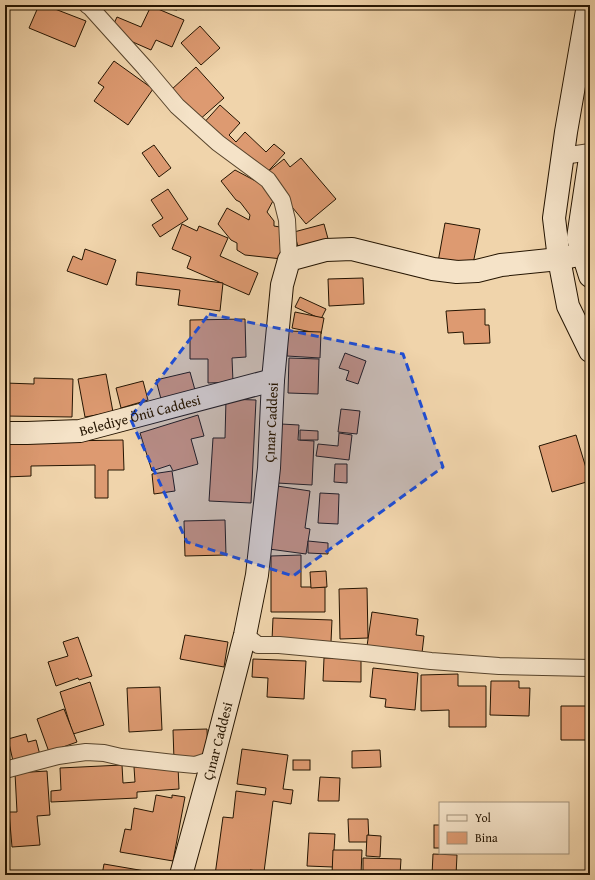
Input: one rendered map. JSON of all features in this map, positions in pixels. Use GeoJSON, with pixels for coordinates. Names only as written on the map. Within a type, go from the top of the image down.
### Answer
{"type":"FeatureCollection","features":[{"type":"Feature","properties":{"kind":"street"},"geometry":{"type":"LineString","coordinates":[[588,5],[554,218],[559,259],[568,306],[590,351]]}},
{"type":"Feature","properties":{"kind":"street"},"geometry":{"type":"LineString","coordinates":[[89,6],[177,106],[218,143],[268,180],[282,200],[287,220],[289,260],[326,250],[352,249],[432,269],[456,272],[477,271],[501,265],[559,259],[583,254]]}},
{"type":"Feature","properties":{"kind":"street"},"geometry":{"type":"LineString","coordinates":[[563,156],[590,152]]}},
{"type":"Feature","properties":{"kind":"street"},"geometry":{"type":"LineString","coordinates":[[590,158],[578,238],[590,276]]}},
{"type":"Feature","properties":{"kind":"street","name":"Çınar Caddesi"},"geometry":{"type":"LineString","coordinates":[[182,875],[246,635],[257,575],[268,468],[273,380],[282,285],[289,260]]}},
{"type":"Feature","properties":{"kind":"street","name":"Belediye Önü Caddesi"},"geometry":{"type":"LineString","coordinates":[[5,432],[27,433],[80,431],[273,380]]}},
{"type":"Feature","properties":{"kind":"street"},"geometry":{"type":"LineString","coordinates":[[246,635],[258,645],[279,645],[431,661],[499,666],[590,668]]}},
{"type":"Feature","properties":{"kind":"street"},"geometry":{"type":"LineString","coordinates":[[5,770],[58,756],[86,752],[104,753],[121,757],[174,764],[195,765],[213,759]]}},
{"type":"Feature","properties":{"kind":"highlighted area"},"geometry":{"type":"Polygon","coordinates":[[[209,314],[403,354],[443,467],[293,576],[187,542],[130,418],[209,314]]]}},
{"type":"Feature","properties":{"kind":"building"},"geometry":{"type":"Polygon","coordinates":[[[39,5],[57,5],[55,9],[86,21],[75,47],[29,28],[39,5]]]}},
{"type":"Feature","properties":{"kind":"building"},"geometry":{"type":"Polygon","coordinates":[[[160,5],[178,5],[177,10],[160,8],[160,5]]]}},
{"type":"Feature","properties":{"kind":"building"},"geometry":{"type":"Polygon","coordinates":[[[151,6],[184,20],[172,47],[156,40],[151,50],[110,32],[117,17],[141,27],[151,6]]]}},
{"type":"Feature","properties":{"kind":"building"},"geometry":{"type":"Polygon","coordinates":[[[200,26],[220,48],[201,65],[181,43],[200,26]]]}},
{"type":"Feature","properties":{"kind":"building"},"geometry":{"type":"Polygon","coordinates":[[[114,61],[153,89],[128,125],[94,101],[104,87],[98,83],[114,61]]]}},
{"type":"Feature","properties":{"kind":"building"},"geometry":{"type":"Polygon","coordinates":[[[196,67],[224,98],[198,121],[171,90],[196,67]]]}},
{"type":"Feature","properties":{"kind":"building"},"geometry":{"type":"Polygon","coordinates":[[[220,105],[240,123],[229,135],[236,142],[245,132],[266,152],[274,144],[285,153],[260,180],[201,126],[220,105]]]}},
{"type":"Feature","properties":{"kind":"building"},"geometry":{"type":"Polygon","coordinates":[[[154,145],[171,168],[159,177],[142,153],[154,145]]]}},
{"type":"Feature","properties":{"kind":"building"},"geometry":{"type":"Polygon","coordinates":[[[301,158],[336,199],[306,224],[265,174],[284,159],[290,167],[301,158]]]}},
{"type":"Feature","properties":{"kind":"building"},"geometry":{"type":"Polygon","coordinates":[[[235,170],[263,185],[274,199],[267,212],[274,221],[274,226],[286,228],[282,259],[245,255],[237,250],[237,243],[231,240],[218,224],[227,208],[249,220],[250,215],[221,181],[235,170]]]}},
{"type":"Feature","properties":{"kind":"building"},"geometry":{"type":"Polygon","coordinates":[[[168,189],[188,219],[160,237],[152,225],[163,218],[151,200],[168,189]]]}},
{"type":"Feature","properties":{"kind":"building"},"geometry":{"type":"Polygon","coordinates":[[[445,223],[480,229],[472,269],[438,262],[445,223]]]}},
{"type":"Feature","properties":{"kind":"building"},"geometry":{"type":"Polygon","coordinates":[[[182,224],[197,231],[199,226],[228,238],[220,256],[258,273],[249,295],[187,268],[191,257],[172,249],[182,224]]]}},
{"type":"Feature","properties":{"kind":"building"},"geometry":{"type":"Polygon","coordinates":[[[324,224],[330,246],[300,254],[294,232],[324,224]]]}},
{"type":"Feature","properties":{"kind":"building"},"geometry":{"type":"Polygon","coordinates":[[[85,249],[116,260],[107,285],[67,271],[73,256],[82,260],[85,249]]]}},
{"type":"Feature","properties":{"kind":"building"},"geometry":{"type":"Polygon","coordinates":[[[137,272],[223,283],[220,311],[178,305],[180,290],[136,285],[137,272]]]}},
{"type":"Feature","properties":{"kind":"building"},"geometry":{"type":"Polygon","coordinates":[[[363,278],[364,304],[329,306],[328,279],[363,278]]]}},
{"type":"Feature","properties":{"kind":"building"},"geometry":{"type":"Polygon","coordinates":[[[300,297],[326,309],[321,319],[295,307],[300,297]]]}},
{"type":"Feature","properties":{"kind":"building"},"geometry":{"type":"Polygon","coordinates":[[[485,309],[485,325],[489,325],[490,343],[464,344],[463,332],[448,333],[446,311],[485,309]]]}},
{"type":"Feature","properties":{"kind":"building"},"geometry":{"type":"Polygon","coordinates":[[[295,312],[324,318],[321,334],[292,328],[295,312]]]}},
{"type":"Feature","properties":{"kind":"building"},"geometry":{"type":"Polygon","coordinates":[[[245,319],[246,357],[232,358],[233,382],[208,383],[208,359],[190,359],[190,320],[245,319]]]}},
{"type":"Feature","properties":{"kind":"building"},"geometry":{"type":"Polygon","coordinates":[[[288,331],[321,332],[320,358],[287,356],[288,331]]]}},
{"type":"Feature","properties":{"kind":"building"},"geometry":{"type":"Polygon","coordinates":[[[345,353],[366,361],[358,384],[346,380],[349,371],[339,368],[345,353]]]}},
{"type":"Feature","properties":{"kind":"building"},"geometry":{"type":"Polygon","coordinates":[[[289,358],[319,359],[318,394],[288,393],[289,358]]]}},
{"type":"Feature","properties":{"kind":"building"},"geometry":{"type":"Polygon","coordinates":[[[190,372],[195,390],[161,399],[156,380],[190,372]]]}},
{"type":"Feature","properties":{"kind":"building"},"geometry":{"type":"Polygon","coordinates":[[[106,374],[113,412],[85,417],[78,379],[106,374]]]}},
{"type":"Feature","properties":{"kind":"building"},"geometry":{"type":"Polygon","coordinates":[[[34,378],[73,379],[72,417],[5,416],[5,383],[34,384],[34,378]]]}},
{"type":"Feature","properties":{"kind":"building"},"geometry":{"type":"Polygon","coordinates":[[[143,381],[148,400],[121,408],[116,388],[143,381]]]}},
{"type":"Feature","properties":{"kind":"building"},"geometry":{"type":"Polygon","coordinates":[[[226,399],[256,400],[251,503],[209,501],[213,438],[225,438],[226,399]]]}},
{"type":"Feature","properties":{"kind":"building"},"geometry":{"type":"Polygon","coordinates":[[[341,409],[360,411],[357,434],[338,432],[341,409]]]}},
{"type":"Feature","properties":{"kind":"building"},"geometry":{"type":"Polygon","coordinates":[[[198,415],[204,436],[191,439],[198,464],[173,471],[170,465],[152,471],[140,433],[198,415]]]}},
{"type":"Feature","properties":{"kind":"building"},"geometry":{"type":"Polygon","coordinates":[[[281,424],[299,425],[298,440],[314,441],[312,485],[277,483],[281,424]]]}},
{"type":"Feature","properties":{"kind":"building"},"geometry":{"type":"Polygon","coordinates":[[[300,430],[318,431],[318,440],[300,440],[300,430]]]}},
{"type":"Feature","properties":{"kind":"building"},"geometry":{"type":"Polygon","coordinates":[[[339,433],[352,435],[349,460],[316,456],[318,444],[338,446],[339,433]]]}},
{"type":"Feature","properties":{"kind":"building"},"geometry":{"type":"Polygon","coordinates":[[[576,435],[590,481],[552,492],[539,446],[576,435]]]}},
{"type":"Feature","properties":{"kind":"building"},"geometry":{"type":"Polygon","coordinates":[[[123,440],[124,470],[108,470],[108,498],[95,498],[95,465],[31,466],[31,476],[5,477],[5,442],[123,440]]]}},
{"type":"Feature","properties":{"kind":"building"},"geometry":{"type":"Polygon","coordinates":[[[335,464],[347,464],[347,483],[334,482],[335,464]]]}},
{"type":"Feature","properties":{"kind":"building"},"geometry":{"type":"Polygon","coordinates":[[[172,471],[175,491],[154,494],[152,474],[172,471]]]}},
{"type":"Feature","properties":{"kind":"building"},"geometry":{"type":"Polygon","coordinates":[[[277,486],[310,491],[305,528],[310,529],[306,554],[269,549],[277,486]]]}},
{"type":"Feature","properties":{"kind":"building"},"geometry":{"type":"Polygon","coordinates":[[[320,493],[339,494],[338,524],[318,523],[320,493]]]}},
{"type":"Feature","properties":{"kind":"building"},"geometry":{"type":"Polygon","coordinates":[[[225,520],[226,555],[185,556],[184,521],[225,520]]]}},
{"type":"Feature","properties":{"kind":"building"},"geometry":{"type":"Polygon","coordinates":[[[308,541],[328,543],[328,554],[308,553],[308,541]]]}},
{"type":"Feature","properties":{"kind":"building"},"geometry":{"type":"Polygon","coordinates":[[[301,555],[301,587],[325,587],[325,612],[271,612],[271,556],[301,555]]]}},
{"type":"Feature","properties":{"kind":"building"},"geometry":{"type":"Polygon","coordinates":[[[326,571],[327,587],[311,588],[310,572],[326,571]]]}},
{"type":"Feature","properties":{"kind":"building"},"geometry":{"type":"Polygon","coordinates":[[[367,588],[368,638],[340,639],[339,589],[367,588]]]}},
{"type":"Feature","properties":{"kind":"building"},"geometry":{"type":"Polygon","coordinates":[[[372,612],[418,619],[416,635],[424,636],[422,653],[367,646],[372,612]]]}},
{"type":"Feature","properties":{"kind":"building"},"geometry":{"type":"Polygon","coordinates":[[[273,618],[332,620],[331,642],[272,640],[273,618]]]}},
{"type":"Feature","properties":{"kind":"building"},"geometry":{"type":"Polygon","coordinates":[[[185,635],[228,642],[224,667],[180,659],[185,635]]]}},
{"type":"Feature","properties":{"kind":"building"},"geometry":{"type":"Polygon","coordinates":[[[78,637],[92,676],[79,680],[78,678],[56,686],[48,662],[68,656],[63,642],[78,637]]]}},
{"type":"Feature","properties":{"kind":"building"},"geometry":{"type":"Polygon","coordinates":[[[324,658],[361,659],[361,682],[323,681],[324,658]]]}},
{"type":"Feature","properties":{"kind":"building"},"geometry":{"type":"Polygon","coordinates":[[[253,659],[306,661],[304,699],[267,697],[268,678],[252,677],[253,659]]]}},
{"type":"Feature","properties":{"kind":"building"},"geometry":{"type":"Polygon","coordinates":[[[373,668],[418,673],[415,710],[385,707],[386,699],[370,697],[373,668]]]}},
{"type":"Feature","properties":{"kind":"building"},"geometry":{"type":"Polygon","coordinates":[[[458,674],[458,686],[486,686],[486,727],[449,727],[449,710],[421,711],[421,675],[458,674]]]}},
{"type":"Feature","properties":{"kind":"building"},"geometry":{"type":"Polygon","coordinates":[[[491,681],[519,681],[519,688],[530,688],[529,716],[490,715],[491,681]]]}},
{"type":"Feature","properties":{"kind":"building"},"geometry":{"type":"Polygon","coordinates":[[[90,682],[104,725],[73,734],[60,692],[90,682]]]}},
{"type":"Feature","properties":{"kind":"building"},"geometry":{"type":"Polygon","coordinates":[[[160,687],[162,730],[129,732],[127,688],[160,687]]]}},
{"type":"Feature","properties":{"kind":"building"},"geometry":{"type":"Polygon","coordinates":[[[561,706],[587,706],[586,740],[561,740],[561,706]]]}},
{"type":"Feature","properties":{"kind":"building"},"geometry":{"type":"Polygon","coordinates":[[[64,709],[77,742],[49,752],[37,719],[64,709]]]}},
{"type":"Feature","properties":{"kind":"building"},"geometry":{"type":"Polygon","coordinates":[[[207,729],[208,759],[174,760],[173,730],[207,729]]]}},
{"type":"Feature","properties":{"kind":"building"},"geometry":{"type":"Polygon","coordinates":[[[26,734],[28,742],[36,740],[40,755],[13,761],[8,739],[26,734]]]}},
{"type":"Feature","properties":{"kind":"building"},"geometry":{"type":"Polygon","coordinates":[[[5,740],[10,765],[5,766],[5,740]]]}},
{"type":"Feature","properties":{"kind":"building"},"geometry":{"type":"Polygon","coordinates":[[[242,749],[288,755],[283,789],[293,790],[291,804],[273,801],[264,872],[250,870],[249,875],[215,875],[223,817],[233,818],[236,791],[265,795],[266,788],[237,784],[242,749]]]}},
{"type":"Feature","properties":{"kind":"building"},"geometry":{"type":"Polygon","coordinates":[[[380,750],[381,767],[352,768],[352,751],[380,750]]]}},
{"type":"Feature","properties":{"kind":"building"},"geometry":{"type":"Polygon","coordinates":[[[293,760],[310,760],[310,770],[293,770],[293,760]]]}},
{"type":"Feature","properties":{"kind":"building"},"geometry":{"type":"Polygon","coordinates":[[[122,765],[123,783],[135,782],[134,767],[178,766],[179,789],[137,792],[137,798],[51,802],[51,791],[61,790],[60,768],[122,765]]]}},
{"type":"Feature","properties":{"kind":"building"},"geometry":{"type":"Polygon","coordinates":[[[47,771],[50,815],[37,816],[40,845],[12,847],[9,812],[17,812],[15,773],[47,771]]]}},
{"type":"Feature","properties":{"kind":"building"},"geometry":{"type":"Polygon","coordinates":[[[320,777],[340,778],[339,801],[318,801],[320,777]]]}},
{"type":"Feature","properties":{"kind":"building"},"geometry":{"type":"Polygon","coordinates":[[[156,795],[172,798],[172,795],[185,797],[173,861],[120,852],[125,829],[131,830],[134,808],[153,812],[156,795]]]}},
{"type":"Feature","properties":{"kind":"building"},"geometry":{"type":"Polygon","coordinates":[[[348,819],[368,819],[369,842],[349,842],[348,819]]]}},
{"type":"Feature","properties":{"kind":"building"},"geometry":{"type":"Polygon","coordinates":[[[434,825],[439,825],[439,848],[434,848],[434,825]]]}},
{"type":"Feature","properties":{"kind":"building"},"geometry":{"type":"Polygon","coordinates":[[[309,833],[335,834],[333,867],[307,866],[309,833]]]}},
{"type":"Feature","properties":{"kind":"building"},"geometry":{"type":"Polygon","coordinates":[[[367,835],[381,836],[380,857],[366,856],[367,835]]]}},
{"type":"Feature","properties":{"kind":"building"},"geometry":{"type":"Polygon","coordinates":[[[333,850],[362,850],[361,875],[332,875],[333,850]]]}},
{"type":"Feature","properties":{"kind":"building"},"geometry":{"type":"Polygon","coordinates":[[[433,854],[457,855],[456,875],[432,875],[433,854]]]}},
{"type":"Feature","properties":{"kind":"building"},"geometry":{"type":"Polygon","coordinates":[[[363,858],[401,859],[400,875],[363,875],[363,858]]]}},
{"type":"Feature","properties":{"kind":"building"},"geometry":{"type":"Polygon","coordinates":[[[104,864],[145,871],[144,875],[102,875],[104,864]]]}}]}
